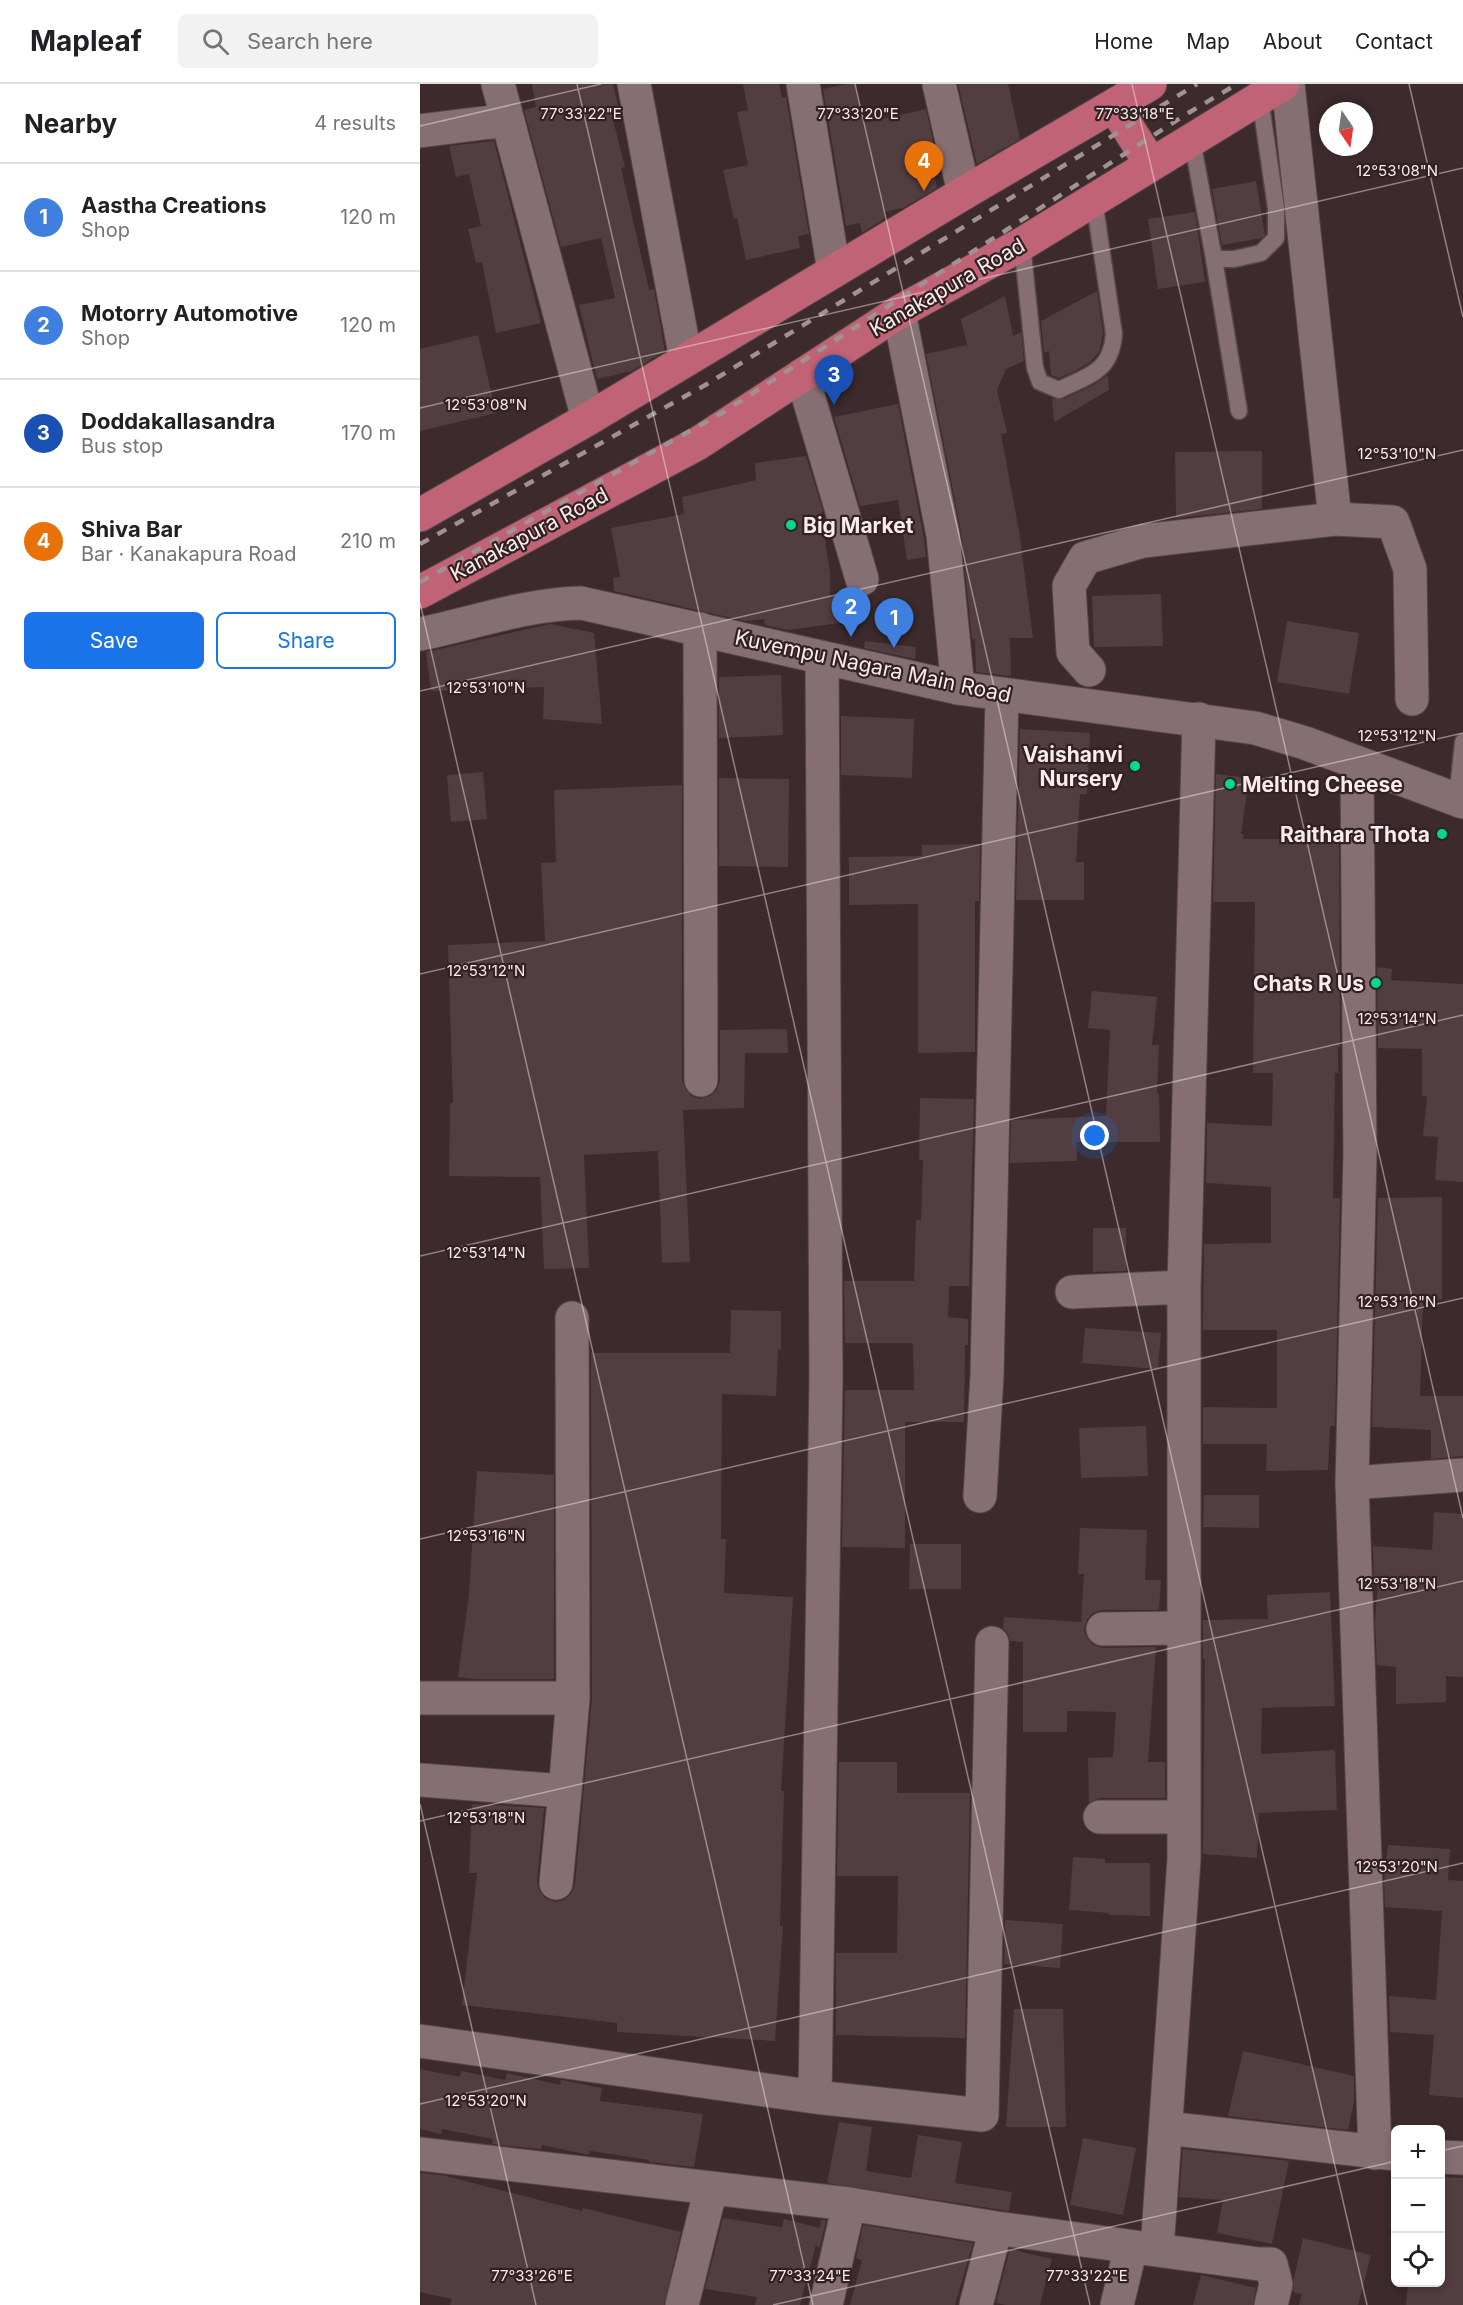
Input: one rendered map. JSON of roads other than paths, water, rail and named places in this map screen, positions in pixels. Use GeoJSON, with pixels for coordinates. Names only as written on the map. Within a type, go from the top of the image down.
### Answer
{"type":"FeatureCollection","features":[{"type":"Feature","properties":{"kind":"highway"},"geometry":{"type":"LineString","coordinates":[[420,515],[588,419],[1150,84]]}},
{"type":"Feature","properties":{"kind":"highway","name":"Kanakapura Road"},"geometry":{"type":"LineString","coordinates":[[420,592],[697,444],[899,312],[1022,244],[1277,89]]}},
{"type":"Feature","properties":{"kind":"highway"},"geometry":{"type":"LineString","coordinates":[[1114,106],[1151,164]]}},
{"type":"Feature","properties":{"kind":"street"},"geometry":{"type":"LineString","coordinates":[[498,84],[588,419]]}},
{"type":"Feature","properties":{"kind":"street"},"geometry":{"type":"LineString","coordinates":[[634,84],[686,359]]}},
{"type":"Feature","properties":{"kind":"street"},"geometry":{"type":"LineString","coordinates":[[802,84],[834,271]]}},
{"type":"Feature","properties":{"kind":"street"},"geometry":{"type":"LineString","coordinates":[[939,84],[964,193]]}},
{"type":"Feature","properties":{"kind":"street"},"geometry":{"type":"LineString","coordinates":[[1277,89],[1335,519]]}},
{"type":"Feature","properties":{"kind":"street"},"geometry":{"type":"LineString","coordinates":[[420,131],[507,120]]}},
{"type":"Feature","properties":{"kind":"street"},"geometry":{"type":"LineString","coordinates":[[899,312],[943,535],[958,688]]}},
{"type":"Feature","properties":{"kind":"street"},"geometry":{"type":"LineString","coordinates":[[802,375],[862,579]]}},
{"type":"Feature","properties":{"kind":"street"},"geometry":{"type":"LineString","coordinates":[[1089,670],[1073,652],[1068,586],[1085,558],[1143,541],[1335,519],[1393,522],[1410,569],[1412,699]]}},
{"type":"Feature","properties":{"kind":"street","name":"Kuvempu Nagara Main Road"},"geometry":{"type":"LineString","coordinates":[[420,634],[530,608],[580,603],[958,688],[1199,719],[1267,731],[1460,800]]}},
{"type":"Feature","properties":{"kind":"street"},"geometry":{"type":"LineString","coordinates":[[700,629],[701,1080]]}},
{"type":"Feature","properties":{"kind":"street"},"geometry":{"type":"LineString","coordinates":[[815,2097],[826,1378],[822,658]]}},
{"type":"Feature","properties":{"kind":"street"},"geometry":{"type":"LineString","coordinates":[[980,1496],[987,1376],[1002,695]]}},
{"type":"Feature","properties":{"kind":"street"},"geometry":{"type":"LineString","coordinates":[[1117,2305],[1144,2248],[1166,2128],[1184,1858],[1184,1287],[1199,719]]}},
{"type":"Feature","properties":{"kind":"street"},"geometry":{"type":"LineString","coordinates":[[1166,2128],[1385,2154],[1352,1483],[1360,1155],[1357,763]]}},
{"type":"Feature","properties":{"kind":"street"},"geometry":{"type":"LineString","coordinates":[[1072,1292],[1184,1287]]}},
{"type":"Feature","properties":{"kind":"street"},"geometry":{"type":"LineString","coordinates":[[556,1883],[573,1698],[572,1318]]}},
{"type":"Feature","properties":{"kind":"street"},"geometry":{"type":"LineString","coordinates":[[1352,1483],[1463,1475]]}},
{"type":"Feature","properties":{"kind":"street"},"geometry":{"type":"LineString","coordinates":[[1103,1629],[1184,1628]]}},
{"type":"Feature","properties":{"kind":"street"},"geometry":{"type":"LineString","coordinates":[[420,2041],[815,2097],[982,2115],[992,1643]]}},
{"type":"Feature","properties":{"kind":"street"},"geometry":{"type":"LineString","coordinates":[[420,1698],[573,1698]]}},
{"type":"Feature","properties":{"kind":"street"},"geometry":{"type":"LineString","coordinates":[[420,1780],[565,1791]]}},
{"type":"Feature","properties":{"kind":"street"},"geometry":{"type":"LineString","coordinates":[[1100,1817],[1184,1817]]}},
{"type":"Feature","properties":{"kind":"street"},"geometry":{"type":"LineString","coordinates":[[420,2154],[849,2204],[996,2228],[1271,2264],[1276,2284],[1271,2305]]}},
{"type":"Feature","properties":{"kind":"street"},"geometry":{"type":"LineString","coordinates":[[1445,2157],[1463,2158]]}},
{"type":"Feature","properties":{"kind":"street"},"geometry":{"type":"LineString","coordinates":[[682,2305],[711,2188]]}},
{"type":"Feature","properties":{"kind":"street"},"geometry":{"type":"LineString","coordinates":[[826,2305],[849,2204]]}},
{"type":"Feature","properties":{"kind":"street"},"geometry":{"type":"LineString","coordinates":[[976,2305],[996,2228]]}},
{"type":"Feature","properties":{"kind":"lane"},"geometry":{"type":"LineString","coordinates":[[1214,259],[1261,253],[1276,238],[1277,89]]}},
{"type":"Feature","properties":{"kind":"lane"},"geometry":{"type":"LineString","coordinates":[[1192,140],[1239,411]]}},
{"type":"Feature","properties":{"kind":"lane"},"geometry":{"type":"LineString","coordinates":[[1022,244],[1035,368],[1040,382],[1059,390],[1100,370],[1112,350],[1114,334],[1094,200]]}},
{"type":"Feature","properties":{"kind":"lane"},"geometry":{"type":"LineString","coordinates":[[1460,800],[1463,741]]}},
{"type":"Feature","properties":{"kind":"railway"},"geometry":{"type":"LineString","coordinates":[[420,544],[707,384],[1197,84]]}},
{"type":"Feature","properties":{"kind":"railway"},"geometry":{"type":"LineString","coordinates":[[420,582],[722,413],[1185,115],[1237,84]]}},
{"type":"Feature","properties":{"kind":"place","name":"Shiva Bar"},"geometry":{"type":"Point","coordinates":[924,191]}},
{"type":"Feature","properties":{"kind":"place","name":"Doddakallasandra"},"geometry":{"type":"Point","coordinates":[834,405]}},
{"type":"Feature","properties":{"kind":"place","name":"Big Market"},"geometry":{"type":"Point","coordinates":[791,525]}},
{"type":"Feature","properties":{"kind":"place","name":"Motorry Automotive"},"geometry":{"type":"Point","coordinates":[851,637]}},
{"type":"Feature","properties":{"kind":"place","name":"Aastha Creations"},"geometry":{"type":"Point","coordinates":[894,648]}},
{"type":"Feature","properties":{"kind":"place","name":"Vaishanvi Nursery"},"geometry":{"type":"Point","coordinates":[1135,766]}},
{"type":"Feature","properties":{"kind":"place","name":"Melting Cheese"},"geometry":{"type":"Point","coordinates":[1230,784]}},
{"type":"Feature","properties":{"kind":"place","name":"Raithara Thota"},"geometry":{"type":"Point","coordinates":[1442,834]}},
{"type":"Feature","properties":{"kind":"place","name":"Chats R Us"},"geometry":{"type":"Point","coordinates":[1376,983]}}]}
